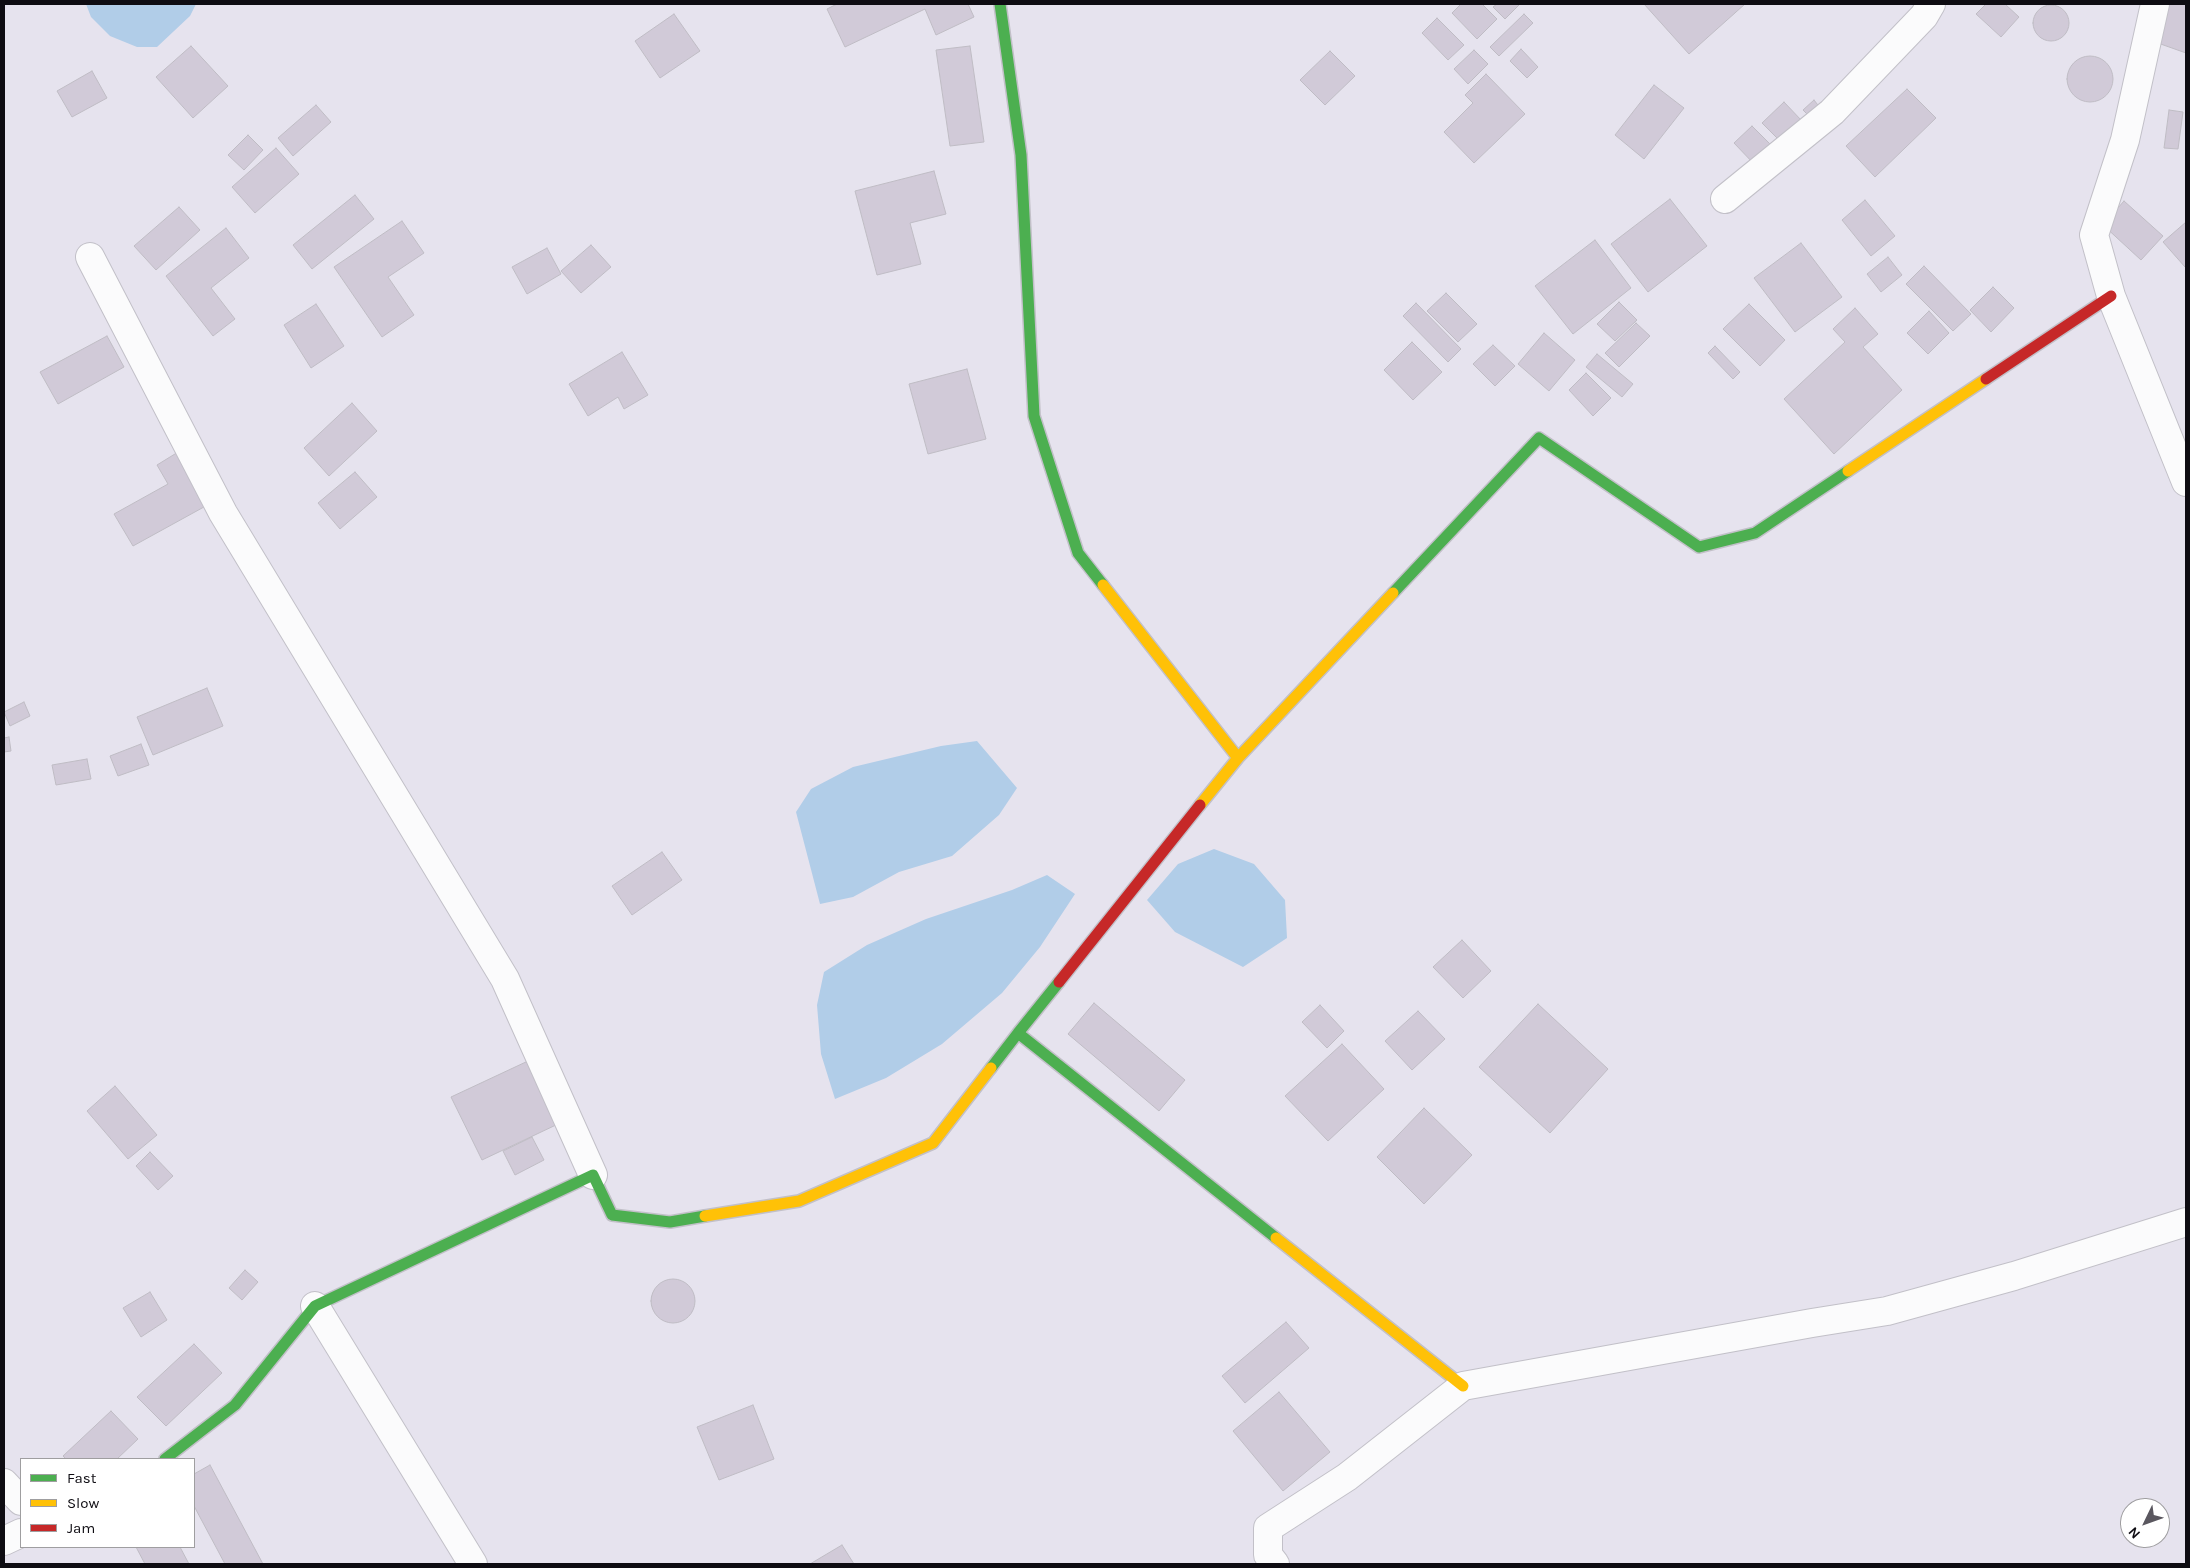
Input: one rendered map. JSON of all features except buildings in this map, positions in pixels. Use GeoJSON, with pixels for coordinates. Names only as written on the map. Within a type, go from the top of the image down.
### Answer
{"type":"FeatureCollection","features":[{"type":"Feature","properties":{"kind":"street"},"geometry":{"type":"LineString","coordinates":[[1000,4],[1021,155],[1034,416],[1078,553],[1238,758]]}},
{"type":"Feature","properties":{"kind":"street"},"geometry":{"type":"LineString","coordinates":[[1725,199],[1832,112],[1924,16],[1931,4]]}},
{"type":"Feature","properties":{"kind":"street"},"geometry":{"type":"LineString","coordinates":[[2155,4],[2125,140],[2094,235],[2111,296],[2186,482]]}},
{"type":"Feature","properties":{"kind":"street"},"geometry":{"type":"LineString","coordinates":[[90,257],[223,513],[505,979],[612,1215],[670,1222],[799,1201],[933,1143],[1018,1033],[1238,758],[1539,438],[1699,547],[1746,536],[1764,528],[2111,296]]}},
{"type":"Feature","properties":{"kind":"street"},"geometry":{"type":"LineString","coordinates":[[1018,1033],[1463,1386]]}},
{"type":"Feature","properties":{"kind":"street"},"geometry":{"type":"LineString","coordinates":[[166,1458],[235,1406],[315,1306],[593,1175]]}},
{"type":"Feature","properties":{"kind":"street"},"geometry":{"type":"LineString","coordinates":[[1275,1564],[1268,1555],[1268,1528],[1347,1477],[1463,1386],[1887,1311],[2014,1276],[2186,1222]]}},
{"type":"Feature","properties":{"kind":"street"},"geometry":{"type":"LineString","coordinates":[[315,1306],[473,1564]]}},
{"type":"Feature","properties":{"kind":"street"},"geometry":{"type":"LineString","coordinates":[[4,1483],[20,1500]]}},
{"type":"Feature","properties":{"kind":"street"},"geometry":{"type":"LineString","coordinates":[[4,1541],[20,1533]]}},
{"type":"Feature","properties":{"kind":"water"},"geometry":{"type":"Polygon","coordinates":[[[86,4],[196,4],[190,16],[157,47],[137,47],[110,36],[91,17],[86,4]]]}},
{"type":"Feature","properties":{"kind":"water"},"geometry":{"type":"Polygon","coordinates":[[[977,741],[1017,788],[999,815],[952,856],[899,872],[853,897],[820,904],[796,812],[811,789],[853,767],[941,746],[977,741]]]}},
{"type":"Feature","properties":{"kind":"water"},"geometry":{"type":"Polygon","coordinates":[[[1214,849],[1254,864],[1285,900],[1287,938],[1243,967],[1175,932],[1147,900],[1178,864],[1214,849]]]}},
{"type":"Feature","properties":{"kind":"water"},"geometry":{"type":"Polygon","coordinates":[[[1047,875],[1075,894],[1040,947],[1002,993],[942,1044],[886,1078],[835,1099],[821,1054],[817,1005],[824,972],[867,945],[926,919],[1012,890],[1047,875]]]}},
{"type":"Feature","properties":{"kind":"traffic: fast"},"geometry":{"type":"LineString","coordinates":[[1000,4],[1021,155],[1034,416],[1078,553],[1103,585]]}},
{"type":"Feature","properties":{"kind":"traffic: fast"},"geometry":{"type":"LineString","coordinates":[[1393,593],[1539,438],[1699,547],[1755,533],[1848,471]]}},
{"type":"Feature","properties":{"kind":"traffic: fast"},"geometry":{"type":"LineString","coordinates":[[1018,1033],[1059,982]]}},
{"type":"Feature","properties":{"kind":"traffic: fast"},"geometry":{"type":"LineString","coordinates":[[991,1068],[1018,1033],[1276,1238]]}},
{"type":"Feature","properties":{"kind":"traffic: fast"},"geometry":{"type":"LineString","coordinates":[[166,1458],[235,1405],[315,1306],[593,1175],[612,1215],[670,1222],[705,1216]]}},
{"type":"Feature","properties":{"kind":"traffic: slow"},"geometry":{"type":"LineString","coordinates":[[1848,471],[1986,379]]}},
{"type":"Feature","properties":{"kind":"traffic: slow"},"geometry":{"type":"LineString","coordinates":[[1103,585],[1238,758],[1200,805]]}},
{"type":"Feature","properties":{"kind":"traffic: slow"},"geometry":{"type":"LineString","coordinates":[[1238,758],[1393,593]]}},
{"type":"Feature","properties":{"kind":"traffic: slow"},"geometry":{"type":"LineString","coordinates":[[705,1216],[799,1201],[933,1143],[991,1068]]}},
{"type":"Feature","properties":{"kind":"traffic: slow"},"geometry":{"type":"LineString","coordinates":[[1276,1238],[1463,1386]]}},
{"type":"Feature","properties":{"kind":"traffic: jam"},"geometry":{"type":"LineString","coordinates":[[1986,379],[2111,296]]}},
{"type":"Feature","properties":{"kind":"traffic: jam"},"geometry":{"type":"LineString","coordinates":[[1059,982],[1200,805]]}}]}
